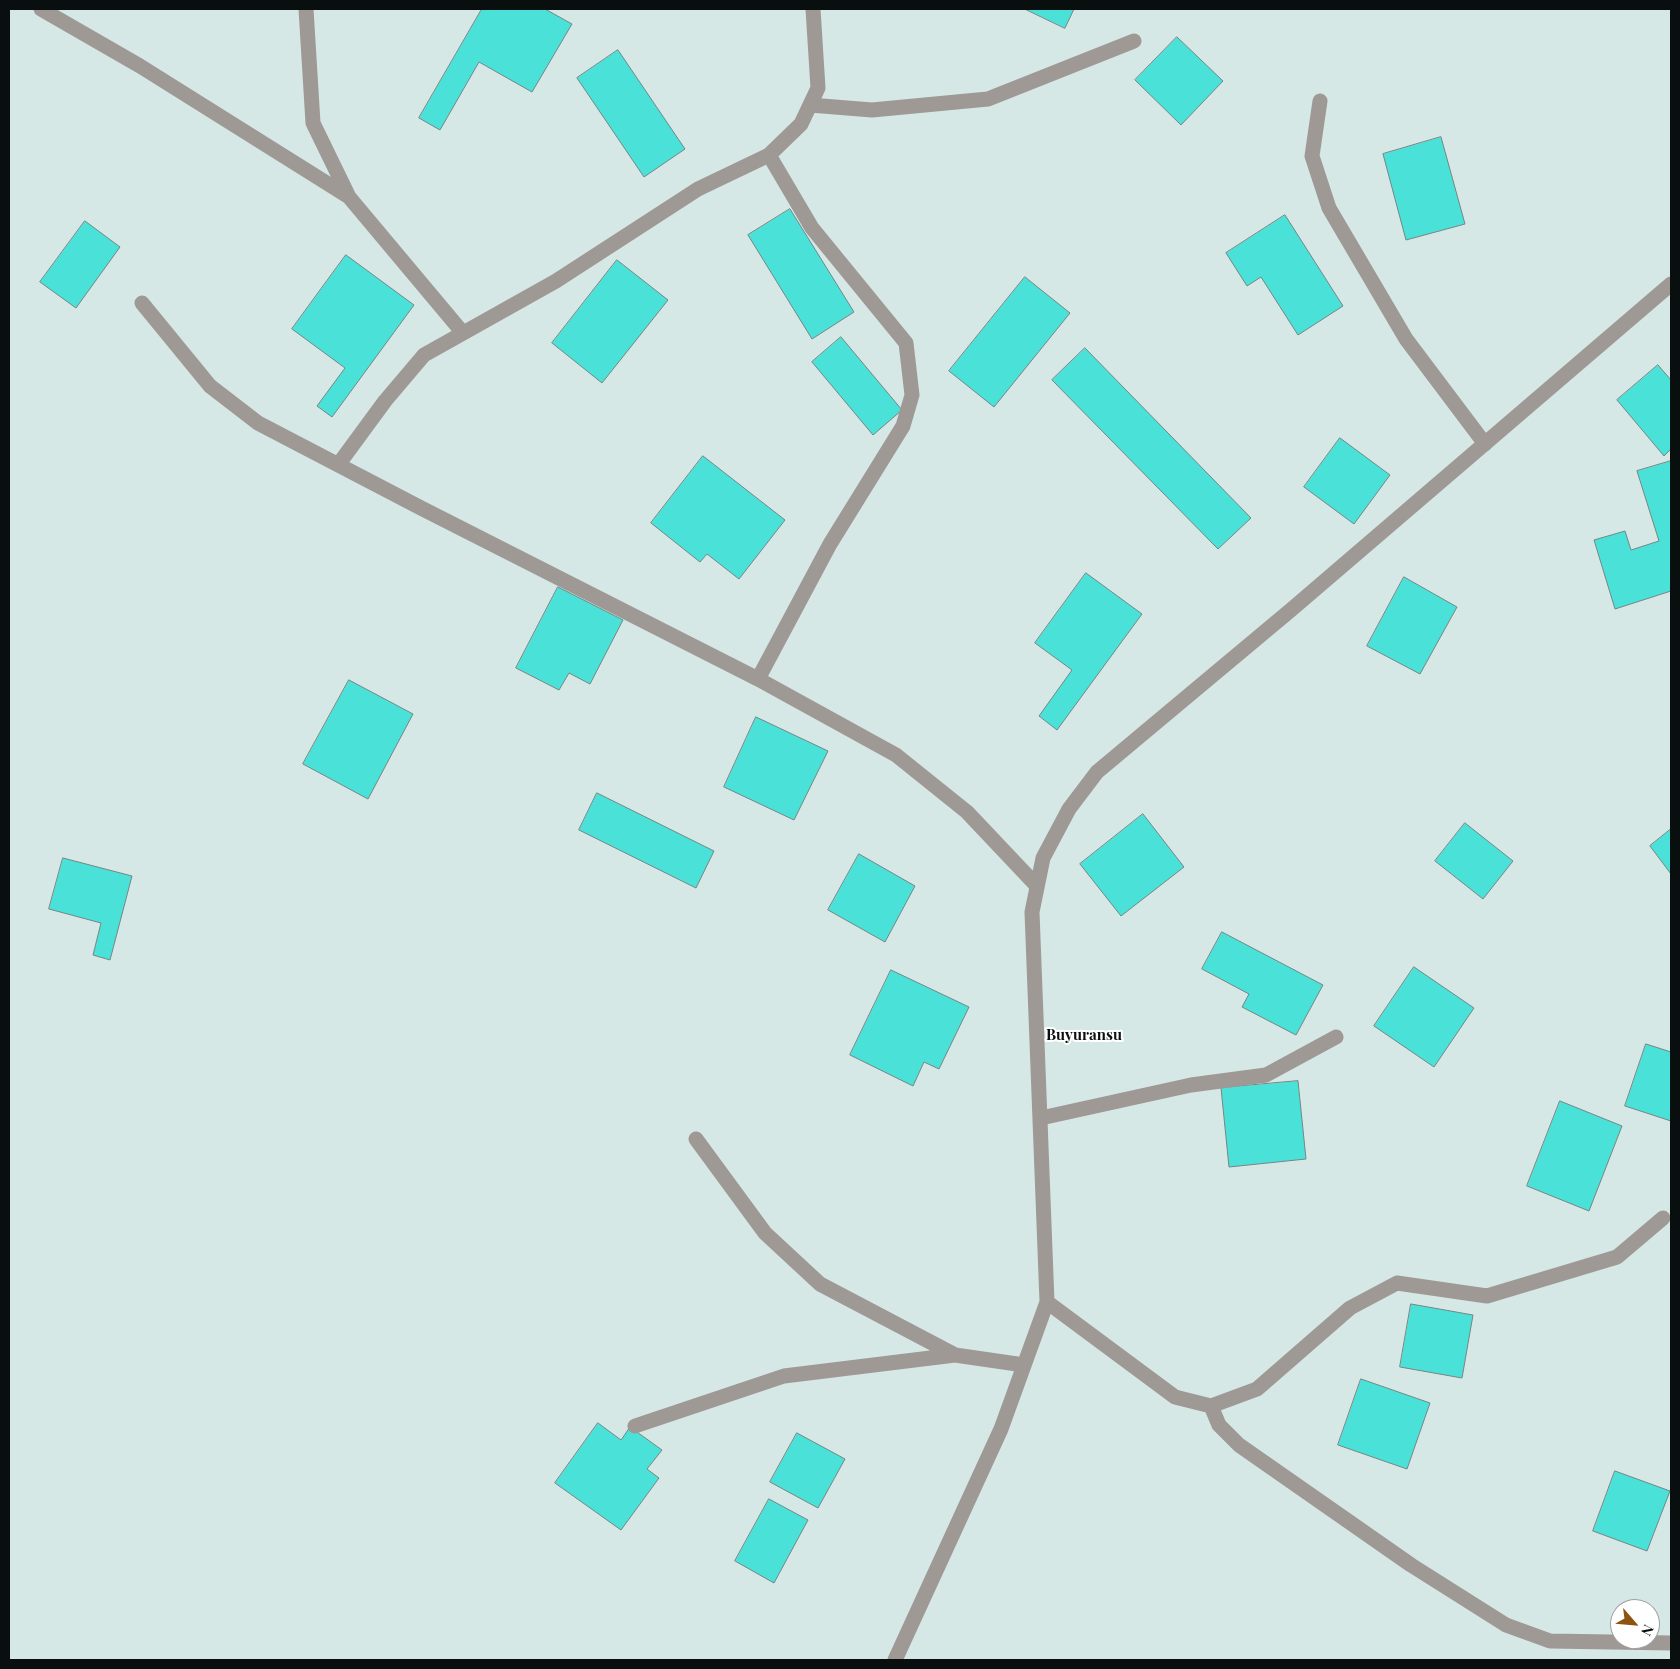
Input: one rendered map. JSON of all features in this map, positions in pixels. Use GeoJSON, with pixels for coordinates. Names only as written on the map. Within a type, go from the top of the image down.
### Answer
{"type":"FeatureCollection","features":[{"type":"Feature","properties":{"kind":"street"},"geometry":{"type":"LineString","coordinates":[[41,9],[140,66],[349,197]]}},
{"type":"Feature","properties":{"kind":"street"},"geometry":{"type":"LineString","coordinates":[[306,9],[313,122],[349,197],[463,333]]}},
{"type":"Feature","properties":{"kind":"street"},"geometry":{"type":"LineString","coordinates":[[338,465],[385,401],[424,355],[556,281],[698,189],[769,155],[802,124],[818,88],[813,9]]}},
{"type":"Feature","properties":{"kind":"street"},"geometry":{"type":"LineString","coordinates":[[810,105],[872,110],[988,99],[1134,41]]}},
{"type":"Feature","properties":{"kind":"street"},"geometry":{"type":"LineString","coordinates":[[1320,101],[1312,156],[1329,208],[1406,339],[1485,444]]}},
{"type":"Feature","properties":{"kind":"street"},"geometry":{"type":"LineString","coordinates":[[758,679],[830,544],[903,426],[912,395],[906,343],[812,228],[769,155]]}},
{"type":"Feature","properties":{"kind":"street"},"geometry":{"type":"LineString","coordinates":[[895,1660],[1001,1429],[1047,1302],[1032,912],[1043,858],[1069,809],[1097,772],[1292,609],[1671,284]]}},
{"type":"Feature","properties":{"kind":"street"},"geometry":{"type":"LineString","coordinates":[[142,303],[210,386],[258,423],[758,679],[896,756],[968,812],[1037,886]]}},
{"type":"Feature","properties":{"kind":"street"},"geometry":{"type":"LineString","coordinates":[[1040,1118],[1191,1085],[1266,1075],[1336,1037]]}},
{"type":"Feature","properties":{"kind":"street"},"geometry":{"type":"LineString","coordinates":[[696,1140],[765,1233],[820,1284],[956,1355]]}},
{"type":"Feature","properties":{"kind":"street"},"geometry":{"type":"LineString","coordinates":[[1047,1302],[1175,1397],[1211,1406],[1257,1389],[1350,1308],[1397,1283],[1487,1296],[1617,1257],[1663,1218]]}},
{"type":"Feature","properties":{"kind":"street"},"geometry":{"type":"LineString","coordinates":[[634,1426],[784,1376],[956,1355],[1024,1365]]}},
{"type":"Feature","properties":{"kind":"street"},"geometry":{"type":"LineString","coordinates":[[1211,1406],[1219,1425],[1239,1445],[1411,1565],[1506,1624],[1550,1641],[1671,1643]]}},
{"type":"Feature","properties":{"kind":"building"},"geometry":{"type":"Polygon","coordinates":[[[482,9],[545,9],[572,24],[532,92],[479,62],[440,130],[419,118],[482,9]]]}},
{"type":"Feature","properties":{"kind":"building"},"geometry":{"type":"Polygon","coordinates":[[[1025,9],[1074,9],[1065,28],[1025,9]]]}},
{"type":"Feature","properties":{"kind":"building"},"geometry":{"type":"Polygon","coordinates":[[[1177,37],[1223,81],[1181,125],[1135,80],[1177,37]]]}},
{"type":"Feature","properties":{"kind":"building"},"geometry":{"type":"Polygon","coordinates":[[[618,50],[685,149],[644,177],[577,78],[618,50]]]}},
{"type":"Feature","properties":{"kind":"building"},"geometry":{"type":"Polygon","coordinates":[[[1441,137],[1465,224],[1406,240],[1383,154],[1441,137]]]}},
{"type":"Feature","properties":{"kind":"building"},"geometry":{"type":"Polygon","coordinates":[[[790,209],[854,312],[812,339],[748,235],[790,209]]]}},
{"type":"Feature","properties":{"kind":"building"},"geometry":{"type":"Polygon","coordinates":[[[1285,215],[1343,306],[1298,335],[1261,277],[1247,286],[1226,253],[1285,215]]]}},
{"type":"Feature","properties":{"kind":"building"},"geometry":{"type":"Polygon","coordinates":[[[85,221],[120,247],[76,308],[40,282],[85,221]]]}},
{"type":"Feature","properties":{"kind":"building"},"geometry":{"type":"Polygon","coordinates":[[[346,255],[414,305],[332,417],[317,406],[345,368],[292,329],[346,255]]]}},
{"type":"Feature","properties":{"kind":"building"},"geometry":{"type":"Polygon","coordinates":[[[617,260],[668,300],[602,383],[552,343],[617,260]]]}},
{"type":"Feature","properties":{"kind":"building"},"geometry":{"type":"Polygon","coordinates":[[[1025,277],[1070,313],[994,407],[949,371],[1025,277]]]}},
{"type":"Feature","properties":{"kind":"building"},"geometry":{"type":"Polygon","coordinates":[[[841,337],[902,410],[873,435],[812,362],[841,337]]]}},
{"type":"Feature","properties":{"kind":"building"},"geometry":{"type":"Polygon","coordinates":[[[1085,348],[1251,518],[1218,549],[1052,380],[1085,348]]]}},
{"type":"Feature","properties":{"kind":"building"},"geometry":{"type":"Polygon","coordinates":[[[1658,365],[1671,380],[1671,449],[1664,456],[1617,400],[1658,365]]]}},
{"type":"Feature","properties":{"kind":"building"},"geometry":{"type":"Polygon","coordinates":[[[1340,438],[1390,475],[1354,524],[1304,487],[1340,438]]]}},
{"type":"Feature","properties":{"kind":"building"},"geometry":{"type":"Polygon","coordinates":[[[703,456],[785,520],[739,579],[707,554],[700,562],[651,523],[703,456]]]}},
{"type":"Feature","properties":{"kind":"building"},"geometry":{"type":"Polygon","coordinates":[[[1671,461],[1671,591],[1615,609],[1594,540],[1625,531],[1631,550],[1659,541],[1637,471],[1671,461]]]}},
{"type":"Feature","properties":{"kind":"building"},"geometry":{"type":"Polygon","coordinates":[[[1086,573],[1142,614],[1057,730],[1039,716],[1072,670],[1035,643],[1086,573]]]}},
{"type":"Feature","properties":{"kind":"building"},"geometry":{"type":"Polygon","coordinates":[[[1404,577],[1457,607],[1420,674],[1367,646],[1404,577]]]}},
{"type":"Feature","properties":{"kind":"building"},"geometry":{"type":"Polygon","coordinates":[[[558,587],[623,620],[590,684],[569,673],[559,690],[516,668],[558,587]]]}},
{"type":"Feature","properties":{"kind":"building"},"geometry":{"type":"Polygon","coordinates":[[[349,680],[413,714],[368,799],[303,764],[349,680]]]}},
{"type":"Feature","properties":{"kind":"building"},"geometry":{"type":"Polygon","coordinates":[[[756,717],[828,751],[794,820],[724,787],[756,717]]]}},
{"type":"Feature","properties":{"kind":"building"},"geometry":{"type":"Polygon","coordinates":[[[597,793],[714,851],[696,888],[579,830],[597,793]]]}},
{"type":"Feature","properties":{"kind":"building"},"geometry":{"type":"Polygon","coordinates":[[[1143,814],[1184,867],[1121,916],[1080,864],[1143,814]]]}},
{"type":"Feature","properties":{"kind":"building"},"geometry":{"type":"Polygon","coordinates":[[[1465,823],[1513,861],[1483,899],[1435,861],[1465,823]]]}},
{"type":"Feature","properties":{"kind":"building"},"geometry":{"type":"Polygon","coordinates":[[[1671,829],[1671,874],[1650,846],[1671,829]]]}},
{"type":"Feature","properties":{"kind":"building"},"geometry":{"type":"Polygon","coordinates":[[[859,854],[915,886],[885,942],[828,910],[859,854]]]}},
{"type":"Feature","properties":{"kind":"building"},"geometry":{"type":"Polygon","coordinates":[[[63,858],[132,876],[110,960],[93,955],[101,923],[49,909],[63,858]]]}},
{"type":"Feature","properties":{"kind":"building"},"geometry":{"type":"Polygon","coordinates":[[[1222,932],[1323,985],[1296,1035],[1242,1007],[1249,994],[1202,969],[1222,932]]]}},
{"type":"Feature","properties":{"kind":"building"},"geometry":{"type":"Polygon","coordinates":[[[1414,967],[1474,1008],[1434,1067],[1374,1026],[1414,967]]]}},
{"type":"Feature","properties":{"kind":"building"},"geometry":{"type":"Polygon","coordinates":[[[891,970],[969,1007],[939,1069],[924,1062],[913,1086],[850,1055],[891,970]]]}},
{"type":"Feature","properties":{"kind":"building"},"geometry":{"type":"Polygon","coordinates":[[[1646,1044],[1671,1052],[1671,1121],[1625,1106],[1646,1044]]]}},
{"type":"Feature","properties":{"kind":"building"},"geometry":{"type":"Polygon","coordinates":[[[1298,1081],[1306,1159],[1229,1167],[1221,1088],[1298,1081]]]}},
{"type":"Feature","properties":{"kind":"building"},"geometry":{"type":"Polygon","coordinates":[[[1560,1101],[1622,1126],[1589,1211],[1527,1186],[1560,1101]]]}},
{"type":"Feature","properties":{"kind":"building"},"geometry":{"type":"Polygon","coordinates":[[[1411,1304],[1473,1315],[1462,1378],[1400,1367],[1411,1304]]]}},
{"type":"Feature","properties":{"kind":"building"},"geometry":{"type":"Polygon","coordinates":[[[1361,1379],[1430,1403],[1407,1469],[1338,1445],[1361,1379]]]}},
{"type":"Feature","properties":{"kind":"building"},"geometry":{"type":"Polygon","coordinates":[[[598,1423],[621,1440],[630,1427],[662,1450],[647,1469],[659,1478],[621,1530],[555,1483],[598,1423]]]}},
{"type":"Feature","properties":{"kind":"building"},"geometry":{"type":"Polygon","coordinates":[[[797,1433],[845,1459],[818,1508],[770,1482],[797,1433]]]}},
{"type":"Feature","properties":{"kind":"building"},"geometry":{"type":"Polygon","coordinates":[[[1615,1471],[1670,1491],[1647,1551],[1593,1531],[1615,1471]]]}},
{"type":"Feature","properties":{"kind":"building"},"geometry":{"type":"Polygon","coordinates":[[[769,1499],[808,1520],[774,1583],[735,1561],[769,1499]]]}},
{"type":"Feature","properties":{"kind":"district","name":"Buyuransu"},"geometry":{"type":"Point","coordinates":[1084,1035]}}]}
